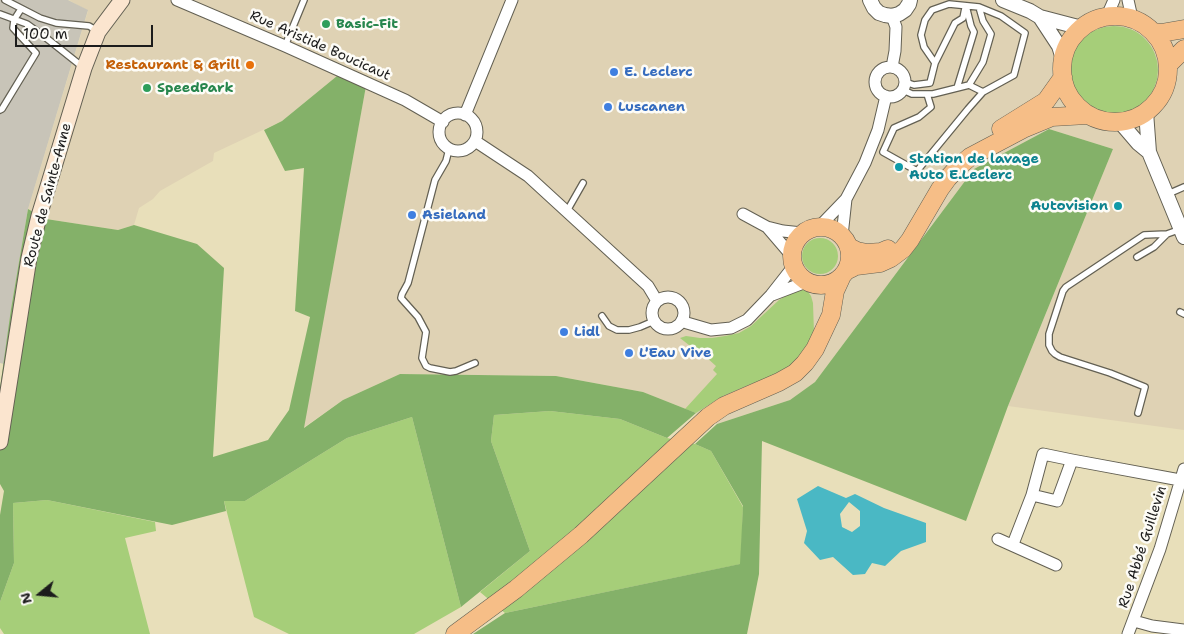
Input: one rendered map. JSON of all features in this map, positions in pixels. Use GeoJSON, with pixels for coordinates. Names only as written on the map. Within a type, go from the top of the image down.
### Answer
{"type":"FeatureCollection","features":[{"type":"Feature","properties":{"kind":"main road","name":"Route de Sainte-Anne"},"geometry":{"type":"LineString","coordinates":[[84,68],[90,37],[109,0]]}},
{"type":"Feature","properties":{"kind":"main road","name":"Route de Sainte-Anne"},"geometry":{"type":"LineString","coordinates":[[0,442],[31,250],[39,216],[84,68],[98,32],[122,0]]}},
{"type":"Feature","properties":{"kind":"main road"},"geometry":{"type":"LineString","coordinates":[[1107,16],[1132,18],[1153,32],[1166,52],[1168,65],[1166,82],[1159,99],[1138,117],[1120,122],[1105,121],[1088,115],[1068,97],[1064,87],[1062,77],[1063,59],[1069,42],[1090,22],[1107,16]]}},
{"type":"Feature","properties":{"kind":"main road"},"geometry":{"type":"LineString","coordinates":[[1153,32],[1161,33],[1184,29]]}},
{"type":"Feature","properties":{"kind":"main road"},"geometry":{"type":"LineString","coordinates":[[1168,65],[1184,49]]}},
{"type":"Feature","properties":{"kind":"main road"},"geometry":{"type":"LineString","coordinates":[[823,331],[821,295],[812,284],[798,276],[792,261],[793,247],[802,233],[819,227],[828,228],[835,231],[857,251],[873,253],[888,249],[903,234],[940,173],[951,160],[966,148],[1046,101],[1062,77]]}},
{"type":"Feature","properties":{"kind":"main road"},"geometry":{"type":"LineString","coordinates":[[812,284],[825,286],[834,283],[856,266],[880,263],[903,249],[948,178],[970,157],[1023,129],[1052,118],[1088,115]]}},
{"type":"Feature","properties":{"kind":"main road"},"geometry":{"type":"LineString","coordinates":[[454,634],[516,589],[581,535],[708,416],[724,406],[779,382],[795,373],[806,363],[815,349],[831,315],[835,291],[850,259],[845,241]]}},
{"type":"Feature","properties":{"kind":"street"},"geometry":{"type":"LineString","coordinates":[[465,115],[512,0]]}},
{"type":"Feature","properties":{"kind":"street"},"geometry":{"type":"LineString","coordinates":[[870,0],[879,13],[892,16],[905,10],[910,0]]}},
{"type":"Feature","properties":{"kind":"street"},"geometry":{"type":"LineString","coordinates":[[1003,0],[1082,28]]}},
{"type":"Feature","properties":{"kind":"street"},"geometry":{"type":"LineString","coordinates":[[1107,16],[1114,0]]}},
{"type":"Feature","properties":{"kind":"street"},"geometry":{"type":"LineString","coordinates":[[1128,0],[1132,18]]}},
{"type":"Feature","properties":{"kind":"street","name":"Rue Aristide Boucicaut"},"geometry":{"type":"LineString","coordinates":[[180,1],[405,100],[443,122]]}},
{"type":"Feature","properties":{"kind":"street"},"geometry":{"type":"LineString","coordinates":[[1033,11],[1059,46],[1063,59]]}},
{"type":"Feature","properties":{"kind":"street"},"geometry":{"type":"LineString","coordinates":[[892,16],[896,27],[892,68]]}},
{"type":"Feature","properties":{"kind":"street"},"geometry":{"type":"LineString","coordinates":[[892,68],[900,71],[902,74],[904,86],[896,96],[886,96],[877,87],[876,78],[884,69],[892,68]]}},
{"type":"Feature","properties":{"kind":"street"},"geometry":{"type":"LineString","coordinates":[[819,227],[846,199],[865,163],[878,130],[886,96]]}},
{"type":"Feature","properties":{"kind":"street"},"geometry":{"type":"LineString","coordinates":[[1146,112],[1148,152],[1182,226]]}},
{"type":"Feature","properties":{"kind":"street"},"geometry":{"type":"LineString","coordinates":[[453,114],[465,115],[472,119],[476,126],[476,141],[464,151],[449,149],[443,144],[440,137],[440,129],[443,122],[453,114]]}},
{"type":"Feature","properties":{"kind":"street"},"geometry":{"type":"LineString","coordinates":[[1120,122],[1148,152]]}},
{"type":"Feature","properties":{"kind":"street"},"geometry":{"type":"LineString","coordinates":[[476,141],[528,176],[648,286],[657,301]]}},
{"type":"Feature","properties":{"kind":"street"},"geometry":{"type":"LineString","coordinates":[[845,241],[846,199]]}},
{"type":"Feature","properties":{"kind":"street"},"geometry":{"type":"LineString","coordinates":[[743,214],[767,227],[802,233]]}},
{"type":"Feature","properties":{"kind":"street"},"geometry":{"type":"LineString","coordinates":[[682,320],[687,324],[711,330],[731,328],[747,320],[771,295],[792,261],[767,227]]}},
{"type":"Feature","properties":{"kind":"street"},"geometry":{"type":"LineString","coordinates":[[771,295],[812,284]]}},
{"type":"Feature","properties":{"kind":"street"},"geometry":{"type":"LineString","coordinates":[[667,297],[677,300],[684,312],[682,320],[679,325],[670,329],[660,327],[654,321],[652,310],[654,305],[657,301],[667,297]]}},
{"type":"Feature","properties":{"kind":"street"},"geometry":{"type":"LineString","coordinates":[[1013,544],[1032,496],[1043,454],[1072,460],[1182,475]]}},
{"type":"Feature","properties":{"kind":"street"},"geometry":{"type":"LineString","coordinates":[[1032,496],[1057,501],[1072,460]]}},
{"type":"Feature","properties":{"kind":"street","name":"Rue Abbé Guillevin"},"geometry":{"type":"LineString","coordinates":[[1128,634],[1160,549],[1182,475]]}},
{"type":"Feature","properties":{"kind":"street"},"geometry":{"type":"LineString","coordinates":[[998,538],[1056,565]]}},
{"type":"Feature","properties":{"kind":"street"},"geometry":{"type":"LineString","coordinates":[[1134,620],[1152,626],[1184,630]]}},
{"type":"Feature","properties":{"kind":"lane"},"geometry":{"type":"LineString","coordinates":[[5,0],[40,18],[56,23],[89,26],[94,29]]}},
{"type":"Feature","properties":{"kind":"lane"},"geometry":{"type":"LineString","coordinates":[[285,46],[304,0]]}},
{"type":"Feature","properties":{"kind":"lane"},"geometry":{"type":"LineString","coordinates":[[927,94],[931,106],[918,117],[894,128],[883,152],[917,171],[983,92],[1014,75],[1025,33],[1001,16],[980,7],[950,4],[932,10],[925,20],[922,36],[924,47],[935,63]]}},
{"type":"Feature","properties":{"kind":"lane"},"geometry":{"type":"LineString","coordinates":[[904,86],[930,83],[935,63],[955,22],[963,18],[966,6]]}},
{"type":"Feature","properties":{"kind":"lane"},"geometry":{"type":"LineString","coordinates":[[957,88],[974,32],[966,6]]}},
{"type":"Feature","properties":{"kind":"lane"},"geometry":{"type":"LineString","coordinates":[[969,85],[983,62],[991,34],[983,21],[980,7]]}},
{"type":"Feature","properties":{"kind":"lane"},"geometry":{"type":"LineString","coordinates":[[0,110],[36,53],[13,28],[14,20],[22,9]]}},
{"type":"Feature","properties":{"kind":"lane"},"geometry":{"type":"LineString","coordinates":[[0,14],[27,24],[84,68]]}},
{"type":"Feature","properties":{"kind":"lane"},"geometry":{"type":"LineString","coordinates":[[904,86],[912,94],[933,94],[969,85],[983,92]]}},
{"type":"Feature","properties":{"kind":"lane"},"geometry":{"type":"LineString","coordinates":[[449,149],[446,161],[435,180],[408,283],[401,298],[418,317],[426,332],[422,358],[426,366],[456,371],[475,364]]}},
{"type":"Feature","properties":{"kind":"lane"},"geometry":{"type":"LineString","coordinates":[[567,212],[582,182]]}},
{"type":"Feature","properties":{"kind":"lane"},"geometry":{"type":"LineString","coordinates":[[1167,195],[1184,187]]}},
{"type":"Feature","properties":{"kind":"lane"},"geometry":{"type":"LineString","coordinates":[[1137,257],[1154,247],[1167,234],[1182,226]]}},
{"type":"Feature","properties":{"kind":"lane"},"geometry":{"type":"LineString","coordinates":[[1138,413],[1145,387],[1110,373],[1060,357],[1052,351],[1049,345],[1048,334],[1066,287],[1144,234],[1167,234]]}},
{"type":"Feature","properties":{"kind":"lane"},"geometry":{"type":"LineString","coordinates":[[602,316],[609,326],[618,330],[629,330],[654,321]]}},
{"type":"Feature","properties":{"kind":"shaded area"},"geometry":{"type":"Polygon","coordinates":[[[0,0],[68,0],[88,10],[28,209],[4,364],[0,363],[0,0]]]}},
{"type":"Feature","properties":{"kind":"shaded area"},"geometry":{"type":"Polygon","coordinates":[[[69,0],[1184,0],[1184,430],[1008,406],[1113,149],[1049,129],[974,169],[815,382],[790,400],[717,424],[696,413],[643,392],[556,376],[400,374],[343,400],[303,428],[366,86],[337,76],[282,121],[214,153],[213,161],[160,191],[153,199],[139,208],[134,225],[118,230],[46,219],[28,209],[88,11],[69,0]]]}},
{"type":"Feature","properties":{"kind":"green space"},"geometry":{"type":"Polygon","coordinates":[[[1105,26],[1123,26],[1139,33],[1151,45],[1158,61],[1158,79],[1151,95],[1139,107],[1123,114],[1105,114],[1089,107],[1077,95],[1070,79],[1070,61],[1077,45],[1089,33],[1105,26]]]}},
{"type":"Feature","properties":{"kind":"green space"},"geometry":{"type":"Polygon","coordinates":[[[337,76],[366,86],[304,428],[343,400],[400,374],[556,376],[643,392],[696,413],[667,438],[620,419],[550,411],[494,415],[491,441],[530,551],[461,607],[412,417],[347,438],[245,501],[224,501],[226,511],[172,525],[47,500],[13,503],[14,563],[0,602],[0,515],[4,491],[0,484],[0,388],[28,209],[46,219],[118,230],[134,225],[197,244],[224,268],[213,457],[268,440],[289,410],[310,317],[295,311],[304,168],[285,171],[264,130],[282,121],[337,76]]]}},
{"type":"Feature","properties":{"kind":"green space"},"geometry":{"type":"Polygon","coordinates":[[[1049,129],[1113,149],[1008,406],[966,521],[762,441],[759,574],[747,634],[473,634],[505,613],[740,564],[743,506],[711,451],[695,444],[717,424],[790,400],[815,382],[974,169],[1049,129]]]}},
{"type":"Feature","properties":{"kind":"green space"},"geometry":{"type":"Polygon","coordinates":[[[820,238],[827,239],[833,243],[837,249],[837,263],[833,269],[827,273],[820,274],[813,273],[807,269],[803,263],[802,256],[803,249],[807,243],[813,239],[820,238]]]}},
{"type":"Feature","properties":{"kind":"green space"},"geometry":{"type":"Polygon","coordinates":[[[806,289],[813,303],[814,333],[808,347],[797,361],[774,376],[723,396],[696,413],[685,409],[717,374],[713,370],[716,366],[696,348],[694,349],[680,338],[686,336],[712,338],[739,333],[751,326],[779,300],[787,295],[806,289]]]}},
{"type":"Feature","properties":{"kind":"green space"},"geometry":{"type":"Polygon","coordinates":[[[550,411],[620,419],[667,438],[695,444],[711,451],[743,507],[741,564],[505,613],[480,592],[530,551],[491,441],[494,415],[550,411]]]}},
{"type":"Feature","properties":{"kind":"green space"},"geometry":{"type":"Polygon","coordinates":[[[412,417],[461,607],[414,634],[289,634],[254,617],[224,501],[245,501],[347,438],[412,417]]]}},
{"type":"Feature","properties":{"kind":"green space"},"geometry":{"type":"Polygon","coordinates":[[[47,500],[155,522],[156,531],[125,538],[150,634],[4,634],[0,628],[0,602],[14,563],[13,503],[47,500]]]}},
{"type":"Feature","properties":{"kind":"water"},"geometry":{"type":"Polygon","coordinates":[[[818,486],[846,498],[855,494],[884,508],[926,523],[926,542],[901,551],[885,566],[872,563],[865,574],[853,575],[833,557],[820,560],[804,543],[807,531],[797,499],[818,486]],[[849,502],[840,514],[842,527],[852,532],[860,526],[860,511],[849,502]]]}},
{"type":"Feature","properties":{"kind":"place","name":"Basic-Fit"},"geometry":{"type":"Point","coordinates":[326,24]}},
{"type":"Feature","properties":{"kind":"place","name":"Restaurant & Grill"},"geometry":{"type":"Point","coordinates":[250,65]}},
{"type":"Feature","properties":{"kind":"place","name":"E. Leclerc"},"geometry":{"type":"Point","coordinates":[614,72]}},
{"type":"Feature","properties":{"kind":"place","name":"SpeedPark"},"geometry":{"type":"Point","coordinates":[147,88]}},
{"type":"Feature","properties":{"kind":"place","name":"Luscanen"},"geometry":{"type":"Point","coordinates":[608,107]}},
{"type":"Feature","properties":{"kind":"place","name":"Station de lavage Auto E.Leclerc"},"geometry":{"type":"Point","coordinates":[899,167]}},
{"type":"Feature","properties":{"kind":"place","name":"Autovision"},"geometry":{"type":"Point","coordinates":[1118,206]}},
{"type":"Feature","properties":{"kind":"place","name":"Asieland"},"geometry":{"type":"Point","coordinates":[412,215]}},
{"type":"Feature","properties":{"kind":"place","name":"Lidl"},"geometry":{"type":"Point","coordinates":[564,332]}},
{"type":"Feature","properties":{"kind":"place","name":"L'Eau Vive"},"geometry":{"type":"Point","coordinates":[629,353]}}]}
